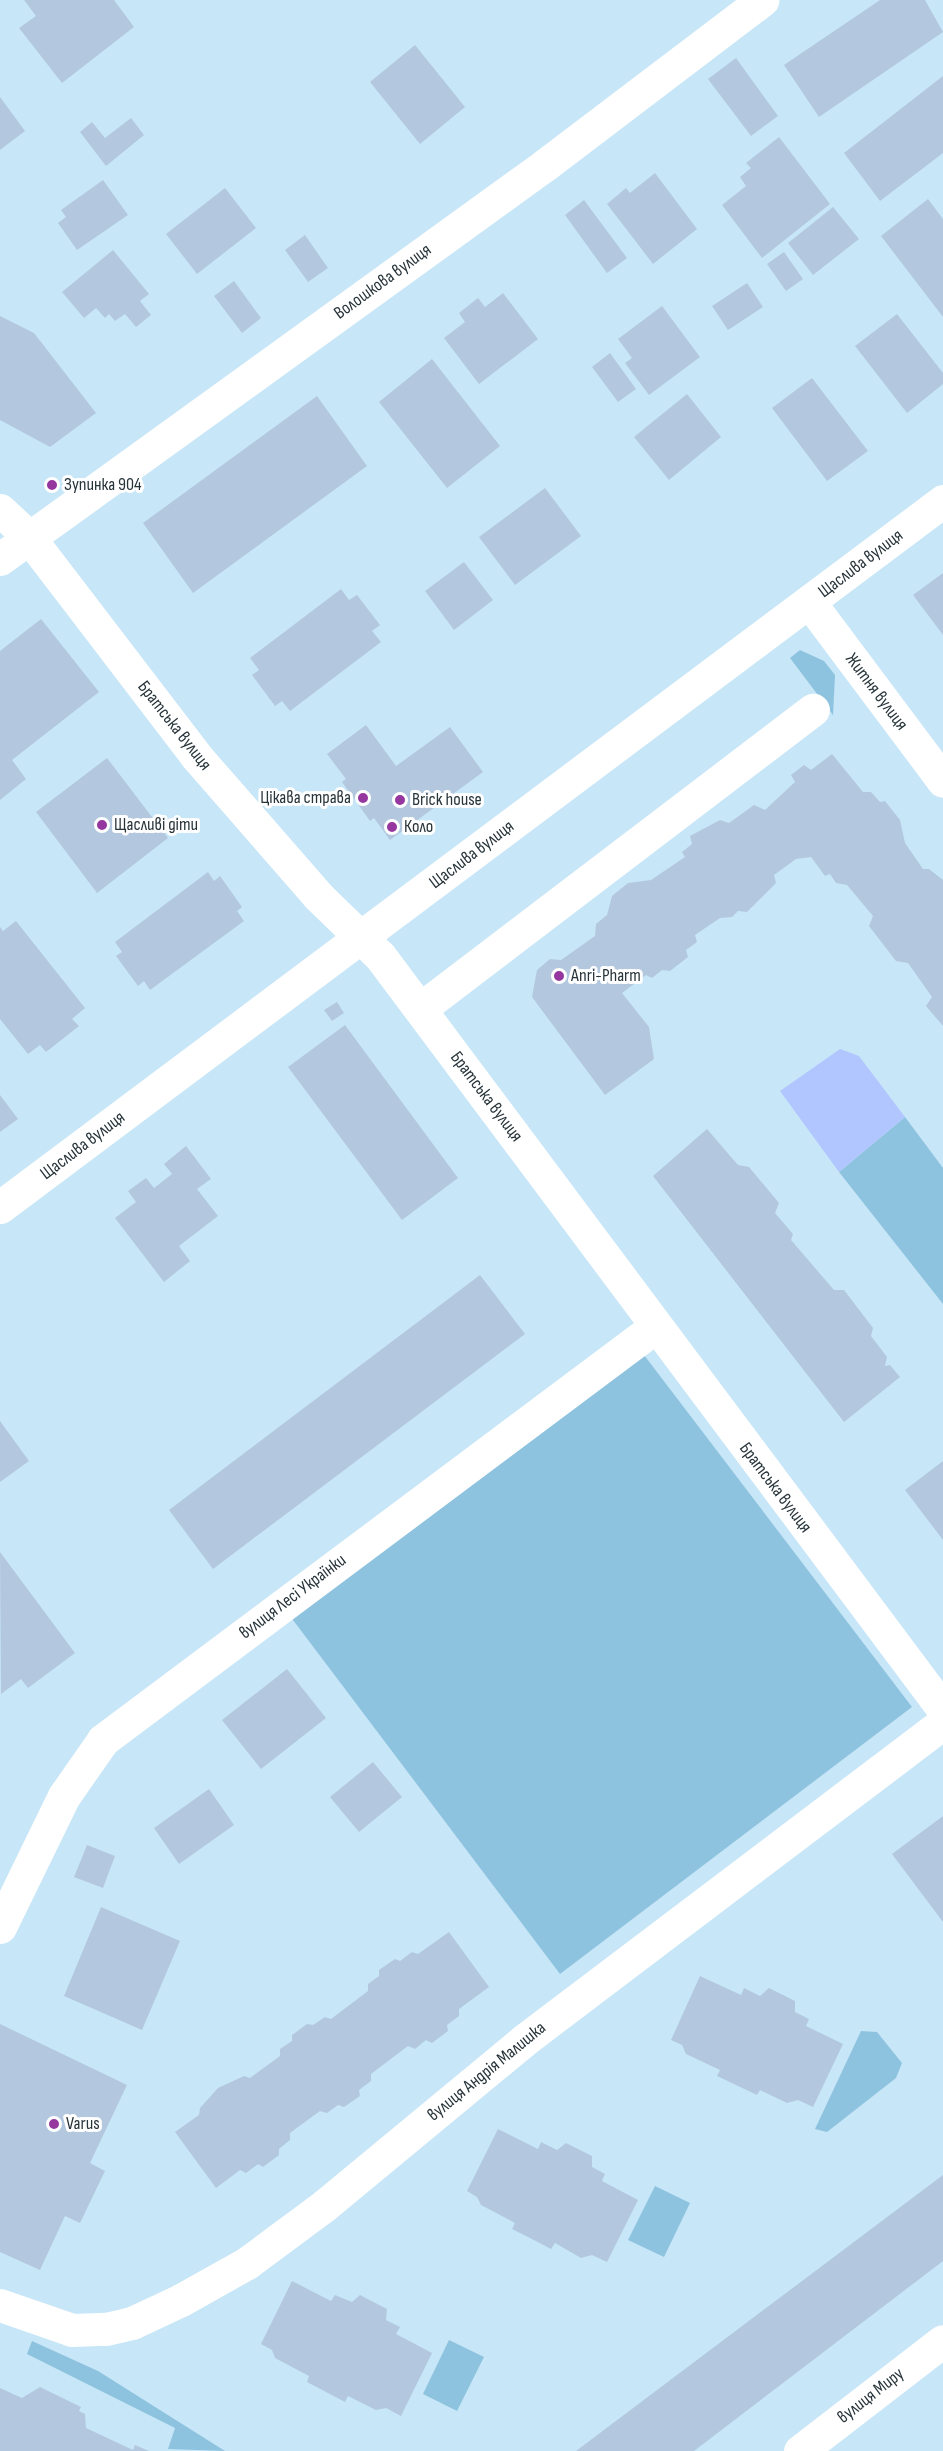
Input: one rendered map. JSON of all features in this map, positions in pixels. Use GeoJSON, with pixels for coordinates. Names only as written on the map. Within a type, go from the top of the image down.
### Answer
{"type":"FeatureCollection","features":[{"type":"Feature","properties":{"kind":"street","name":"Волошкова вулиця"},"geometry":{"type":"LineString","coordinates":[[0,559],[28,536],[545,165],[762,0]]}},
{"type":"Feature","properties":{"kind":"street","name":"Щаслива вулиця"},"geometry":{"type":"LineString","coordinates":[[0,1208],[810,603],[943,501]]}},
{"type":"Feature","properties":{"kind":"street","name":"Братська вулиця"},"geometry":{"type":"LineString","coordinates":[[0,510],[28,536],[196,756],[360,939],[380,956],[655,1327],[943,1709]]}},
{"type":"Feature","properties":{"kind":"street","name":"Житня вулиця"},"geometry":{"type":"LineString","coordinates":[[810,603],[943,781]]}},
{"type":"Feature","properties":{"kind":"street"},"geometry":{"type":"LineString","coordinates":[[420,1009],[813,710]]}},
{"type":"Feature","properties":{"kind":"street","name":"вулиця Лесі Українки"},"geometry":{"type":"LineString","coordinates":[[0,1927],[64,1796],[103,1740],[655,1327]]}},
{"type":"Feature","properties":{"kind":"street","name":"вулиця Андрія Малишка"},"geometry":{"type":"LineString","coordinates":[[0,2305],[72,2330],[106,2329],[132,2323],[181,2300],[247,2263],[325,2205],[524,2041],[943,1723]]}},
{"type":"Feature","properties":{"kind":"street","name":"вулиця Миру"},"geometry":{"type":"LineString","coordinates":[[800,2451],[943,2341]]}},
{"type":"Feature","properties":{"kind":"shaded area"},"geometry":{"type":"Polygon","coordinates":[[[800,650],[824,661],[835,675],[833,715],[790,658],[800,650]]]}},
{"type":"Feature","properties":{"kind":"shaded area"},"geometry":{"type":"Polygon","coordinates":[[[840,1049],[859,1056],[905,1117],[839,1172],[780,1091],[840,1049]]]}},
{"type":"Feature","properties":{"kind":"shaded area"},"geometry":{"type":"Polygon","coordinates":[[[905,1117],[943,1168],[943,1304],[839,1172],[905,1117]]]}},
{"type":"Feature","properties":{"kind":"shaded area"},"geometry":{"type":"Polygon","coordinates":[[[644,1355],[912,1707],[560,1974],[290,1616],[644,1355]]]}},
{"type":"Feature","properties":{"kind":"shaded area"},"geometry":{"type":"Polygon","coordinates":[[[861,2031],[877,2032],[902,2063],[896,2078],[827,2132],[815,2129],[861,2031]]]}},
{"type":"Feature","properties":{"kind":"shaded area"},"geometry":{"type":"Polygon","coordinates":[[[655,2186],[690,2203],[664,2257],[628,2240],[655,2186]]]}},
{"type":"Feature","properties":{"kind":"shaded area"},"geometry":{"type":"Polygon","coordinates":[[[449,2340],[484,2357],[457,2411],[423,2394],[449,2340]]]}},
{"type":"Feature","properties":{"kind":"shaded area"},"geometry":{"type":"Polygon","coordinates":[[[32,2341],[98,2371],[225,2451],[168,2449],[175,2428],[27,2354],[32,2341]]]}},
{"type":"Feature","properties":{"kind":"building"},"geometry":{"type":"Polygon","coordinates":[[[24,0],[114,0],[134,27],[62,83],[19,28],[36,16],[24,0]]]}},
{"type":"Feature","properties":{"kind":"building"},"geometry":{"type":"Polygon","coordinates":[[[880,0],[925,0],[943,32],[819,117],[784,65],[880,0]]]}},
{"type":"Feature","properties":{"kind":"building"},"geometry":{"type":"Polygon","coordinates":[[[415,45],[465,107],[420,144],[370,82],[415,45]]]}},
{"type":"Feature","properties":{"kind":"building"},"geometry":{"type":"Polygon","coordinates":[[[736,58],[778,116],[751,136],[708,79],[736,58]]]}},
{"type":"Feature","properties":{"kind":"building"},"geometry":{"type":"Polygon","coordinates":[[[943,76],[943,153],[880,201],[844,153],[943,76]]]}},
{"type":"Feature","properties":{"kind":"building"},"geometry":{"type":"Polygon","coordinates":[[[0,97],[25,131],[0,150],[0,97]]]}},
{"type":"Feature","properties":{"kind":"building"},"geometry":{"type":"Polygon","coordinates":[[[131,118],[144,135],[106,166],[80,132],[92,122],[105,138],[131,118]]]}},
{"type":"Feature","properties":{"kind":"building"},"geometry":{"type":"Polygon","coordinates":[[[779,137],[830,204],[762,258],[722,205],[746,186],[740,177],[751,168],[746,163],[779,137]]]}},
{"type":"Feature","properties":{"kind":"building"},"geometry":{"type":"Polygon","coordinates":[[[655,173],[697,229],[653,264],[607,204],[626,188],[630,193],[655,173]]]}},
{"type":"Feature","properties":{"kind":"building"},"geometry":{"type":"Polygon","coordinates":[[[103,180],[128,215],[77,250],[58,223],[66,217],[61,210],[103,180]]]}},
{"type":"Feature","properties":{"kind":"building"},"geometry":{"type":"Polygon","coordinates":[[[225,188],[256,228],[197,274],[166,234],[225,188]]]}},
{"type":"Feature","properties":{"kind":"building"},"geometry":{"type":"Polygon","coordinates":[[[928,199],[943,219],[943,317],[881,236],[928,199]]]}},
{"type":"Feature","properties":{"kind":"building"},"geometry":{"type":"Polygon","coordinates":[[[584,200],[627,258],[607,273],[565,215],[584,200]]]}},
{"type":"Feature","properties":{"kind":"building"},"geometry":{"type":"Polygon","coordinates":[[[833,207],[859,239],[813,275],[788,243],[833,207]]]}},
{"type":"Feature","properties":{"kind":"building"},"geometry":{"type":"Polygon","coordinates":[[[305,235],[328,268],[308,282],[285,250],[305,235]]]}},
{"type":"Feature","properties":{"kind":"building"},"geometry":{"type":"Polygon","coordinates":[[[113,250],[149,294],[140,301],[151,315],[136,327],[125,314],[115,321],[109,314],[105,318],[96,308],[84,318],[62,292],[113,250]]]}},
{"type":"Feature","properties":{"kind":"building"},"geometry":{"type":"Polygon","coordinates":[[[784,252],[803,279],[786,291],[767,264],[784,252]]]}},
{"type":"Feature","properties":{"kind":"building"},"geometry":{"type":"Polygon","coordinates":[[[234,281],[261,318],[242,333],[214,296],[234,281]]]}},
{"type":"Feature","properties":{"kind":"building"},"geometry":{"type":"Polygon","coordinates":[[[747,283],[763,307],[728,330],[712,306],[747,283]]]}},
{"type":"Feature","properties":{"kind":"building"},"geometry":{"type":"Polygon","coordinates":[[[503,293],[538,339],[479,384],[444,338],[465,322],[459,313],[478,298],[485,307],[503,293]]]}},
{"type":"Feature","properties":{"kind":"building"},"geometry":{"type":"Polygon","coordinates":[[[662,306],[700,357],[649,395],[625,363],[632,358],[618,339],[662,306]]]}},
{"type":"Feature","properties":{"kind":"building"},"geometry":{"type":"Polygon","coordinates":[[[897,314],[943,373],[943,384],[907,413],[855,346],[897,314]]]}},
{"type":"Feature","properties":{"kind":"building"},"geometry":{"type":"Polygon","coordinates":[[[0,316],[34,333],[96,413],[50,447],[0,420],[0,316]]]}},
{"type":"Feature","properties":{"kind":"building"},"geometry":{"type":"Polygon","coordinates":[[[610,353],[636,389],[618,402],[592,367],[610,353]]]}},
{"type":"Feature","properties":{"kind":"building"},"geometry":{"type":"Polygon","coordinates":[[[432,359],[500,446],[447,488],[379,402],[432,359]]]}},
{"type":"Feature","properties":{"kind":"building"},"geometry":{"type":"Polygon","coordinates":[[[812,378],[868,451],[827,481],[772,408],[812,378]]]}},
{"type":"Feature","properties":{"kind":"building"},"geometry":{"type":"Polygon","coordinates":[[[687,394],[721,437],[669,480],[634,437],[687,394]]]}},
{"type":"Feature","properties":{"kind":"building"},"geometry":{"type":"Polygon","coordinates":[[[317,396],[367,466],[193,593],[143,523],[317,396]]]}},
{"type":"Feature","properties":{"kind":"building"},"geometry":{"type":"Polygon","coordinates":[[[545,488],[581,536],[515,585],[479,537],[545,488]]]}},
{"type":"Feature","properties":{"kind":"building"},"geometry":{"type":"Polygon","coordinates":[[[464,562],[493,600],[454,630],[425,591],[464,562]]]}},
{"type":"Feature","properties":{"kind":"building"},"geometry":{"type":"Polygon","coordinates":[[[943,573],[943,635],[913,595],[943,573]]]}},
{"type":"Feature","properties":{"kind":"building"},"geometry":{"type":"Polygon","coordinates":[[[341,589],[349,600],[357,595],[380,625],[372,631],[381,642],[290,711],[282,701],[275,706],[252,675],[259,670],[250,658],[341,589]]]}},
{"type":"Feature","properties":{"kind":"building"},"geometry":{"type":"Polygon","coordinates":[[[41,619],[99,692],[12,760],[26,779],[0,800],[0,651],[41,619]]]}},
{"type":"Feature","properties":{"kind":"building","name":"Brick house"},"geometry":{"type":"Polygon","coordinates":[[[366,725],[396,766],[450,727],[483,772],[390,840],[374,818],[370,821],[342,782],[346,779],[327,754],[366,725]]]}},
{"type":"Feature","properties":{"kind":"building"},"geometry":{"type":"Polygon","coordinates":[[[832,754],[863,792],[871,792],[880,802],[885,801],[900,820],[905,843],[923,869],[929,869],[943,880],[943,1026],[926,1006],[932,997],[908,963],[896,961],[869,926],[873,916],[847,885],[836,883],[830,874],[825,876],[811,857],[796,859],[774,875],[776,883],[747,912],[738,911],[732,917],[720,918],[695,935],[697,942],[686,950],[688,957],[670,971],[662,970],[652,978],[646,975],[622,993],[649,1027],[654,1059],[605,1095],[532,997],[537,970],[550,959],[561,960],[595,936],[596,924],[607,915],[612,896],[628,883],[651,880],[685,857],[682,852],[692,844],[690,836],[720,820],[729,823],[754,805],[765,810],[795,782],[791,775],[804,765],[811,770],[832,754]]]}},
{"type":"Feature","properties":{"kind":"building","name":"Щасливі діти"},"geometry":{"type":"Polygon","coordinates":[[[107,758],[168,838],[97,893],[36,812],[107,758]]]}},
{"type":"Feature","properties":{"kind":"building"},"geometry":{"type":"Polygon","coordinates":[[[208,872],[214,881],[220,876],[242,907],[237,911],[244,921],[150,990],[144,981],[138,986],[116,956],[122,952],[115,942],[208,872]]]}},
{"type":"Feature","properties":{"kind":"building"},"geometry":{"type":"Polygon","coordinates":[[[16,921],[85,1008],[72,1019],[79,1026],[46,1052],[40,1045],[28,1054],[0,1019],[0,927],[3,931],[16,921]]]}},
{"type":"Feature","properties":{"kind":"building"},"geometry":{"type":"Polygon","coordinates":[[[337,1002],[344,1013],[332,1021],[324,1010],[337,1002]]]}},
{"type":"Feature","properties":{"kind":"building"},"geometry":{"type":"Polygon","coordinates":[[[345,1025],[458,1178],[402,1220],[288,1067],[345,1025]]]}},
{"type":"Feature","properties":{"kind":"building"},"geometry":{"type":"Polygon","coordinates":[[[0,1095],[18,1119],[0,1132],[0,1095]]]}},
{"type":"Feature","properties":{"kind":"building"},"geometry":{"type":"Polygon","coordinates":[[[707,1129],[738,1165],[749,1167],[779,1203],[775,1213],[793,1234],[791,1240],[834,1290],[844,1290],[873,1328],[871,1336],[887,1357],[885,1366],[890,1365],[900,1377],[844,1422],[653,1176],[707,1129]]]}},
{"type":"Feature","properties":{"kind":"building"},"geometry":{"type":"Polygon","coordinates":[[[186,1146],[211,1179],[197,1189],[218,1216],[179,1246],[190,1261],[164,1282],[115,1218],[136,1202],[128,1191],[146,1178],[154,1188],[172,1174],[164,1164],[186,1146]]]}},
{"type":"Feature","properties":{"kind":"building"},"geometry":{"type":"Polygon","coordinates":[[[480,1275],[525,1334],[213,1569],[169,1510],[480,1275]]]}},
{"type":"Feature","properties":{"kind":"building"},"geometry":{"type":"Polygon","coordinates":[[[0,1421],[29,1461],[0,1482],[0,1421]]]}},
{"type":"Feature","properties":{"kind":"building"},"geometry":{"type":"Polygon","coordinates":[[[943,1461],[943,1540],[905,1490],[943,1461]]]}},
{"type":"Feature","properties":{"kind":"building"},"geometry":{"type":"Polygon","coordinates":[[[0,1552],[75,1653],[28,1688],[21,1679],[1,1694],[0,1552]]]}},
{"type":"Feature","properties":{"kind":"building"},"geometry":{"type":"Polygon","coordinates":[[[287,1669],[326,1718],[261,1769],[222,1720],[287,1669]]]}},
{"type":"Feature","properties":{"kind":"building"},"geometry":{"type":"Polygon","coordinates":[[[373,1762],[402,1797],[359,1832],[330,1797],[373,1762]]]}},
{"type":"Feature","properties":{"kind":"building"},"geometry":{"type":"Polygon","coordinates":[[[209,1789],[234,1825],[179,1864],[154,1828],[209,1789]]]}},
{"type":"Feature","properties":{"kind":"building"},"geometry":{"type":"Polygon","coordinates":[[[943,1816],[943,1922],[892,1854],[943,1816]]]}},
{"type":"Feature","properties":{"kind":"building"},"geometry":{"type":"Polygon","coordinates":[[[87,1845],[115,1856],[103,1888],[74,1877],[87,1845]]]}},
{"type":"Feature","properties":{"kind":"building"},"geometry":{"type":"Polygon","coordinates":[[[101,1907],[180,1941],[142,2030],[64,1996],[101,1907]]]}},
{"type":"Feature","properties":{"kind":"building"},"geometry":{"type":"Polygon","coordinates":[[[449,1932],[489,1987],[459,2009],[459,2016],[447,2025],[448,2031],[432,2043],[426,2040],[415,2049],[408,2046],[371,2074],[371,2081],[359,2090],[360,2096],[344,2107],[338,2105],[327,2113],[320,2111],[290,2133],[290,2140],[279,2149],[279,2155],[263,2167],[258,2164],[246,2173],[240,2170],[216,2188],[175,2132],[199,2115],[200,2108],[218,2088],[244,2076],[250,2078],[280,2056],[280,2049],[292,2041],[292,2035],[307,2024],[313,2025],[325,2017],[331,2019],[368,1991],[368,1984],[379,1976],[379,1970],[395,1959],[400,1961],[412,1952],[418,1954],[449,1932]]]}},
{"type":"Feature","properties":{"kind":"building"},"geometry":{"type":"Polygon","coordinates":[[[700,1976],[741,1995],[744,1988],[760,1996],[769,1988],[795,2001],[795,2012],[809,2019],[806,2026],[843,2044],[813,2107],[798,2100],[787,2103],[760,2090],[757,2095],[717,2076],[720,2070],[686,2054],[682,2045],[671,2040],[700,1976]]]}},
{"type":"Feature","properties":{"kind":"building","name":"Varus"},"geometry":{"type":"Polygon","coordinates":[[[0,2024],[127,2085],[90,2163],[105,2171],[80,2223],[65,2216],[40,2270],[0,2252],[0,2024]]]}},
{"type":"Feature","properties":{"kind":"building"},"geometry":{"type":"Polygon","coordinates":[[[498,2129],[538,2149],[541,2142],[557,2150],[566,2143],[592,2156],[592,2167],[605,2174],[602,2181],[638,2200],[607,2262],[592,2255],[581,2258],[555,2243],[551,2249],[512,2229],[515,2223],[481,2205],[477,2197],[467,2191],[498,2129]]]}},
{"type":"Feature","properties":{"kind":"building"},"geometry":{"type":"Polygon","coordinates":[[[943,2175],[943,2261],[694,2451],[576,2451],[943,2175]]]}},
{"type":"Feature","properties":{"kind":"building"},"geometry":{"type":"Polygon","coordinates":[[[292,2281],[331,2301],[335,2295],[352,2302],[360,2295],[387,2309],[386,2320],[400,2327],[396,2334],[432,2353],[401,2416],[386,2408],[376,2410],[348,2396],[345,2402],[307,2382],[309,2376],[275,2358],[272,2350],[261,2344],[292,2281]]]}},
{"type":"Feature","properties":{"kind":"building"},"geometry":{"type":"Polygon","coordinates":[[[40,2387],[81,2407],[79,2411],[85,2414],[86,2428],[133,2450],[135,2445],[149,2451],[0,2451],[0,2388],[22,2398],[40,2387]]]}},
{"type":"Feature","properties":{"kind":"place","name":"Зупинка 904"},"geometry":{"type":"Point","coordinates":[52,485]}},
{"type":"Feature","properties":{"kind":"place","name":"Цікава страва"},"geometry":{"type":"Point","coordinates":[363,798]}},
{"type":"Feature","properties":{"kind":"place","name":"Brick house"},"geometry":{"type":"Point","coordinates":[400,800]}},
{"type":"Feature","properties":{"kind":"place","name":"Щасливі діти"},"geometry":{"type":"Point","coordinates":[102,825]}},
{"type":"Feature","properties":{"kind":"place","name":"Коло"},"geometry":{"type":"Point","coordinates":[392,827]}},
{"type":"Feature","properties":{"kind":"place","name":"Anri-Pharm"},"geometry":{"type":"Point","coordinates":[559,976]}},
{"type":"Feature","properties":{"kind":"place","name":"Varus"},"geometry":{"type":"Point","coordinates":[54,2124]}}]}
